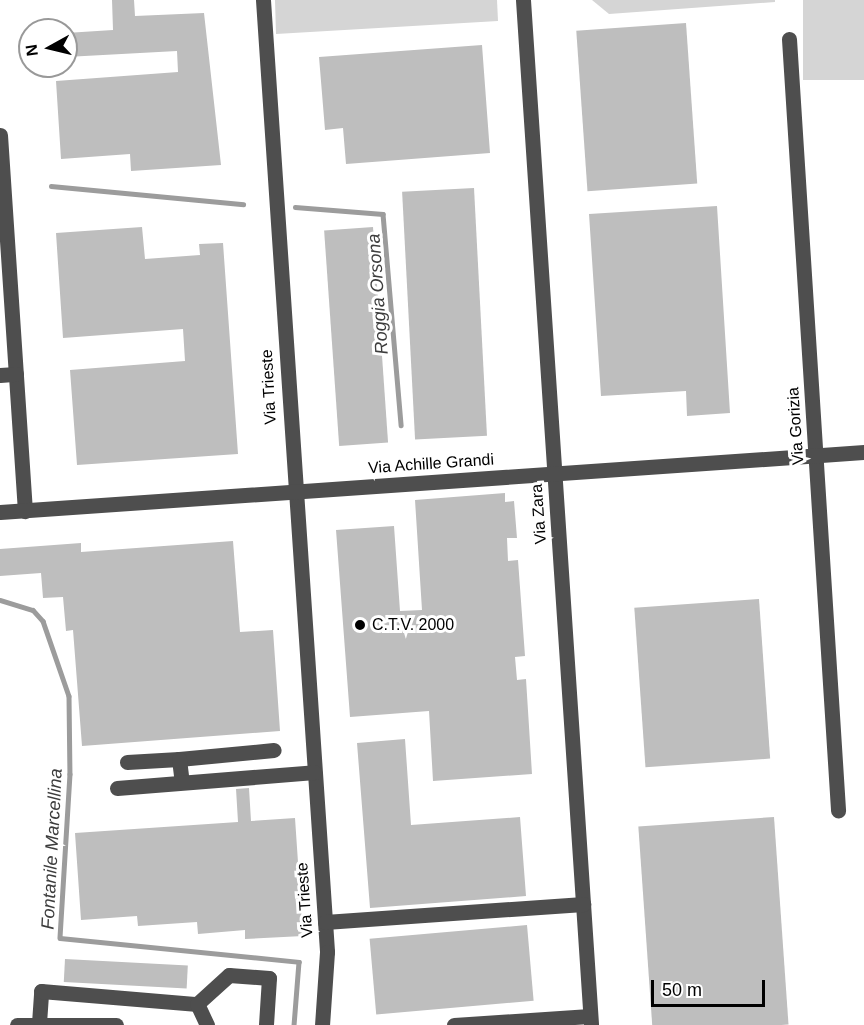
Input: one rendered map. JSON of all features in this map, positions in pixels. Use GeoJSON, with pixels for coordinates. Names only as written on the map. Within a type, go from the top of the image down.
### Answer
{"type":"FeatureCollection","features":[{"type":"Feature","properties":{"kind":"street","name":"Via Trieste"},"geometry":{"type":"LineString","coordinates":[[263,0],[293,492],[325,922],[322,1025]]}},
{"type":"Feature","properties":{"kind":"street","name":"Via Zara"},"geometry":{"type":"LineString","coordinates":[[523,0],[591,1020]]}},
{"type":"Feature","properties":{"kind":"street","name":"Via Gorizia"},"geometry":{"type":"LineString","coordinates":[[789,39],[838,810]]}},
{"type":"Feature","properties":{"kind":"street"},"geometry":{"type":"LineString","coordinates":[[0,135],[26,511]]}},
{"type":"Feature","properties":{"kind":"street"},"geometry":{"type":"LineString","coordinates":[[0,375],[16,374]]}},
{"type":"Feature","properties":{"kind":"street","name":"Via Achille Grandi"},"geometry":{"type":"LineString","coordinates":[[0,512],[864,452]]}},
{"type":"Feature","properties":{"kind":"street"},"geometry":{"type":"LineString","coordinates":[[127,762],[274,750]]}},
{"type":"Feature","properties":{"kind":"street"},"geometry":{"type":"LineString","coordinates":[[179,759],[182,782]]}},
{"type":"Feature","properties":{"kind":"street"},"geometry":{"type":"LineString","coordinates":[[117,788],[314,772]]}},
{"type":"Feature","properties":{"kind":"street"},"geometry":{"type":"LineString","coordinates":[[325,922],[583,904]]}},
{"type":"Feature","properties":{"kind":"street"},"geometry":{"type":"LineString","coordinates":[[39,1023],[41,991],[197,1004],[229,975],[269,978],[266,1025]]}},
{"type":"Feature","properties":{"kind":"street"},"geometry":{"type":"LineString","coordinates":[[197,1004],[207,1025]]}},
{"type":"Feature","properties":{"kind":"street"},"geometry":{"type":"LineString","coordinates":[[454,1025],[591,1020]]}},
{"type":"Feature","properties":{"kind":"street"},"geometry":{"type":"LineString","coordinates":[[17,1025],[39,1023],[116,1025]]}},
{"type":"Feature","properties":{"kind":"shaded area"},"geometry":{"type":"Polygon","coordinates":[[[275,0],[497,0],[498,21],[276,34],[275,0]]]}},
{"type":"Feature","properties":{"kind":"shaded area"},"geometry":{"type":"Polygon","coordinates":[[[592,0],[775,0],[775,2],[609,14],[592,0]]]}},
{"type":"Feature","properties":{"kind":"shaded area"},"geometry":{"type":"Polygon","coordinates":[[[803,0],[864,0],[864,80],[803,80],[803,0]]]}},
{"type":"Feature","properties":{"kind":"building"},"geometry":{"type":"Polygon","coordinates":[[[112,0],[134,0],[135,16],[204,13],[221,165],[131,171],[130,154],[61,159],[56,81],[178,72],[177,51],[78,56],[78,32],[113,30],[112,0]]]}},
{"type":"Feature","properties":{"kind":"building"},"geometry":{"type":"Polygon","coordinates":[[[686,23],[697,184],[587,191],[576,31],[686,23]]]}},
{"type":"Feature","properties":{"kind":"building"},"geometry":{"type":"Polygon","coordinates":[[[482,45],[490,153],[346,164],[343,128],[325,130],[319,57],[482,45]]]}},
{"type":"Feature","properties":{"kind":"building"},"geometry":{"type":"Polygon","coordinates":[[[474,188],[487,436],[415,439],[402,192],[474,188]]]}},
{"type":"Feature","properties":{"kind":"building"},"geometry":{"type":"Polygon","coordinates":[[[717,206],[730,413],[687,416],[686,391],[601,396],[589,214],[717,206]]]}},
{"type":"Feature","properties":{"kind":"building"},"geometry":{"type":"Polygon","coordinates":[[[142,227],[145,259],[200,255],[199,244],[223,243],[238,454],[77,465],[70,370],[185,361],[183,329],[63,338],[56,233],[142,227]]]}},
{"type":"Feature","properties":{"kind":"building"},"geometry":{"type":"Polygon","coordinates":[[[373,227],[388,442],[339,446],[324,230],[373,227]]]}},
{"type":"Feature","properties":{"kind":"building"},"geometry":{"type":"Polygon","coordinates":[[[505,493],[505,502],[514,501],[517,538],[507,538],[508,561],[518,560],[525,656],[515,657],[517,680],[526,679],[532,774],[433,781],[429,711],[350,717],[336,530],[394,526],[400,611],[422,610],[415,500],[505,493]]]}},
{"type":"Feature","properties":{"kind":"building"},"geometry":{"type":"Polygon","coordinates":[[[233,541],[240,632],[273,630],[280,731],[82,746],[73,630],[66,631],[63,597],[43,598],[41,573],[0,576],[0,549],[81,543],[81,552],[233,541]]]}},
{"type":"Feature","properties":{"kind":"building"},"geometry":{"type":"Polygon","coordinates":[[[759,599],[770,759],[645,767],[634,608],[759,599]]]}},
{"type":"Feature","properties":{"kind":"building"},"geometry":{"type":"Polygon","coordinates":[[[405,739],[411,825],[520,817],[526,896],[370,908],[357,743],[405,739]]]}},
{"type":"Feature","properties":{"kind":"building"},"geometry":{"type":"Polygon","coordinates":[[[249,788],[251,821],[295,818],[303,936],[245,939],[245,930],[198,934],[197,922],[138,926],[137,916],[81,920],[75,833],[238,822],[236,789],[249,788]]]}},
{"type":"Feature","properties":{"kind":"building"},"geometry":{"type":"Polygon","coordinates":[[[774,817],[789,1024],[652,1025],[638,826],[774,817]]]}},
{"type":"Feature","properties":{"kind":"building"},"geometry":{"type":"Polygon","coordinates":[[[527,925],[534,1001],[376,1014],[370,939],[527,925]]]}},
{"type":"Feature","properties":{"kind":"building"},"geometry":{"type":"Polygon","coordinates":[[[65,959],[188,965],[187,988],[64,982],[65,959]]]}},
{"type":"Feature","properties":{"kind":"waterway","name":"Roggia Orsona"},"geometry":{"type":"LineString","coordinates":[[51,186],[243,204]]}},
{"type":"Feature","properties":{"kind":"waterway","name":"Roggia Orsona"},"geometry":{"type":"LineString","coordinates":[[295,207],[383,214],[401,425]]}},
{"type":"Feature","properties":{"kind":"waterway","name":"Fontanile Marcellina"},"geometry":{"type":"LineString","coordinates":[[0,600],[33,610],[43,621],[69,696],[70,774],[60,938],[299,962],[294,1025]]}},
{"type":"Feature","properties":{"kind":"place","name":"C.T.V. 2000"},"geometry":{"type":"Point","coordinates":[360,625]}}]}
